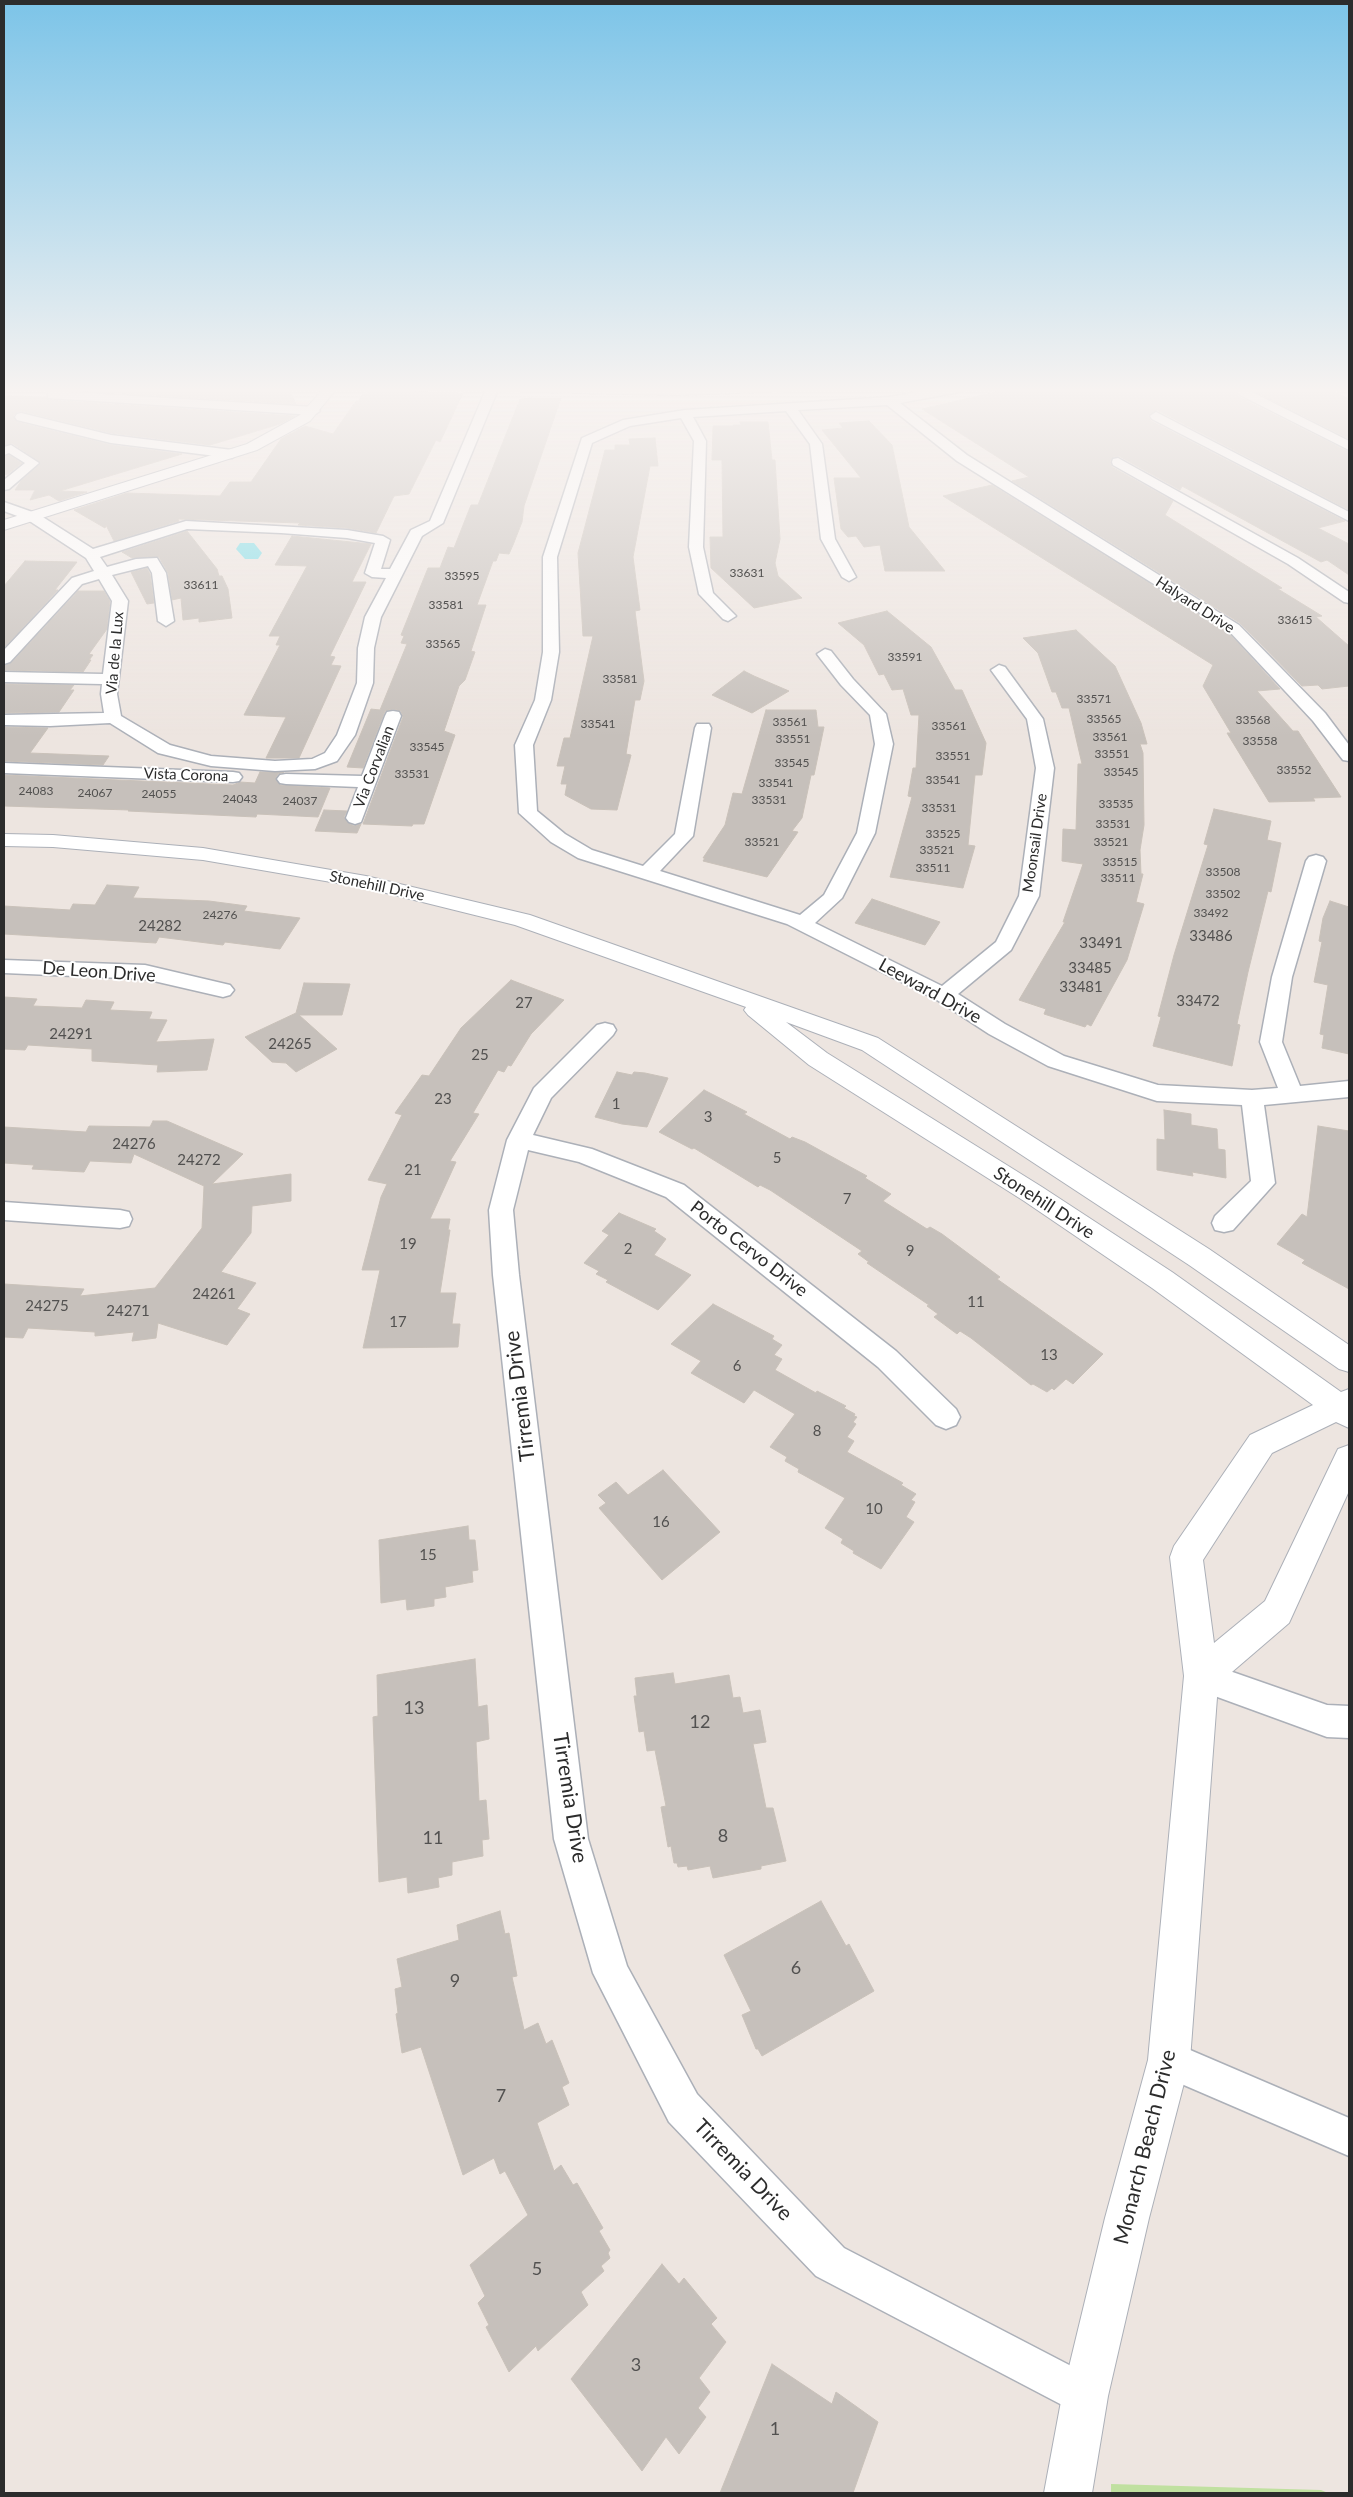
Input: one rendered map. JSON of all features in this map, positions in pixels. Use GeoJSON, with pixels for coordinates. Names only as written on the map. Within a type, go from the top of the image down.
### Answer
{"type":"FeatureCollection","features":[{"type":"Feature","properties":{"kind":"street"},"geometry":{"type":"LineString","coordinates":[[4,526],[76,504]]}},
{"type":"Feature","properties":{"kind":"street"},"geometry":{"type":"LineString","coordinates":[[272,772],[315,764],[331,757],[346,736],[365,683],[366,648],[373,617],[416,533],[436,523],[444,504]]}},
{"type":"Feature","properties":{"kind":"street","name":"Leeward Drive"},"geometry":{"type":"LineString","coordinates":[[567,504],[550,557],[551,652],[542,700],[524,745],[528,813],[558,838],[585,854],[648,872],[802,924],[944,995],[997,1029],[1056,1061],[1157,1093],[1252,1098],[1349,1089]]}},
{"type":"Feature","properties":{"kind":"street"},"geometry":{"type":"LineString","coordinates":[[698,504],[696,547],[706,594],[728,616]]}},
{"type":"Feature","properties":{"kind":"street"},"geometry":{"type":"LineString","coordinates":[[824,504],[828,539],[849,577]]}},
{"type":"Feature","properties":{"kind":"street","name":"Halyard Drive"},"geometry":{"type":"LineString","coordinates":[[1035,504],[1234,628],[1319,717],[1349,756]]}},
{"type":"Feature","properties":{"kind":"street"},"geometry":{"type":"LineString","coordinates":[[1191,504],[1293,561],[1349,599]]}},
{"type":"Feature","properties":{"kind":"street"},"geometry":{"type":"LineString","coordinates":[[1323,504],[1349,517]]}},
{"type":"Feature","properties":{"kind":"street","name":"Via de la Lux"},"geometry":{"type":"LineString","coordinates":[[4,506],[33,517],[92,555],[105,573],[120,601],[109,694],[113,718],[164,749],[211,761],[272,772]]}},
{"type":"Feature","properties":{"kind":"street"},"geometry":{"type":"LineString","coordinates":[[92,555],[186,525],[337,533],[383,540],[372,573],[395,574]]}},
{"type":"Feature","properties":{"kind":"street"},"geometry":{"type":"LineString","coordinates":[[4,658],[77,580],[136,563],[152,561],[159,573],[166,621]]}},
{"type":"Feature","properties":{"kind":"street"},"geometry":{"type":"LineString","coordinates":[[802,924],[832,898],[866,833],[884,744],[878,714],[847,682],[825,654]]}},
{"type":"Feature","properties":{"kind":"street","name":"Moonsail Drive"},"geometry":{"type":"LineString","coordinates":[[944,995],[1004,946],[1029,896],[1045,768],[1035,719],[999,670]]}},
{"type":"Feature","properties":{"kind":"street"},"geometry":{"type":"LineString","coordinates":[[4,677],[110,680]]}},
{"type":"Feature","properties":{"kind":"street","name":"Via Corvalian"},"geometry":{"type":"LineString","coordinates":[[354,818],[393,716]]}},
{"type":"Feature","properties":{"kind":"street"},"geometry":{"type":"LineString","coordinates":[[4,720],[50,721],[113,718]]}},
{"type":"Feature","properties":{"kind":"street"},"geometry":{"type":"LineString","coordinates":[[648,872],[684,836],[703,728]]}},
{"type":"Feature","properties":{"kind":"street","name":"Vista Corona"},"geometry":{"type":"LineString","coordinates":[[4,768],[272,772],[368,782]]}},
{"type":"Feature","properties":{"kind":"street","name":"Stonehill Drive"},"geometry":{"type":"LineString","coordinates":[[4,840],[53,841],[203,854],[366,882],[522,920],[737,995],[870,1044],[1199,1257],[1349,1360]]}},
{"type":"Feature","properties":{"kind":"street"},"geometry":{"type":"LineString","coordinates":[[1292,1094],[1271,1042],[1282,978],[1316,861]]}},
{"type":"Feature","properties":{"kind":"street","name":"De Leon Drive"},"geometry":{"type":"LineString","coordinates":[[4,966],[145,972],[223,990]]}},
{"type":"Feature","properties":{"kind":"street","name":"Stonehill Drive"},"geometry":{"type":"LineString","coordinates":[[737,995],[818,1059],[1033,1194],[1154,1274],[1346,1408]]}},
{"type":"Feature","properties":{"kind":"street","name":"Tirremia Drive"},"geometry":{"type":"LineString","coordinates":[[605,1030],[542,1094],[519,1140],[502,1210],[506,1275],[571,1839],[610,1973],[683,2108],[830,2262],[1085,2396]]}},
{"type":"Feature","properties":{"kind":"street"},"geometry":{"type":"LineString","coordinates":[[1224,1223],[1264,1183],[1252,1098]]}},
{"type":"Feature","properties":{"kind":"street","name":"Porto Cervo Drive"},"geometry":{"type":"LineString","coordinates":[[519,1140],[584,1155],[675,1191],[887,1359],[946,1417]]}},
{"type":"Feature","properties":{"kind":"street"},"geometry":{"type":"LineString","coordinates":[[4,1211],[120,1219]]}},
{"type":"Feature","properties":{"kind":"street","name":"Monarch Beach Drive"},"geometry":{"type":"LineString","coordinates":[[1068,2493],[1085,2396],[1127,2218],[1170,2060],[1200,1676],[1186,1557],[1261,1444],[1346,1408]]}},
{"type":"Feature","properties":{"kind":"street"},"geometry":{"type":"LineString","coordinates":[[1200,1676],[1276,1612],[1349,1458]]}},
{"type":"Feature","properties":{"kind":"street"},"geometry":{"type":"LineString","coordinates":[[1200,1676],[1327,1721],[1349,1722]]}},
{"type":"Feature","properties":{"kind":"street"},"geometry":{"type":"LineString","coordinates":[[1170,2060],[1349,2138]]}},
{"type":"Feature","properties":{"kind":"green space"},"geometry":{"type":"Polygon","coordinates":[[[1111,2484],[1321,2490],[1328,2493],[1111,2493],[1111,2484]]]}},
{"type":"Feature","properties":{"kind":"water"},"geometry":{"type":"Polygon","coordinates":[[[240,543],[254,543],[262,553],[258,559],[245,559],[236,549],[240,543]]]}},
{"type":"Feature","properties":{"kind":"building"},"geometry":{"type":"Polygon","coordinates":[[[94,504],[390,504],[376,533],[347,528],[298,525],[300,523],[178,519],[179,521],[114,541],[106,525],[105,528],[74,510],[94,504]]]}},
{"type":"Feature","properties":{"kind":"building"},"geometry":{"type":"Polygon","coordinates":[[[525,504],[522,522],[509,554],[499,553],[496,561],[493,561],[477,605],[486,605],[471,651],[475,652],[465,680],[459,686],[444,731],[455,735],[424,824],[413,824],[412,826],[363,824],[403,717],[401,711],[393,709],[385,711],[363,768],[347,767],[371,709],[380,710],[407,644],[401,643],[404,636],[401,635],[428,568],[440,568],[448,547],[454,548],[471,505],[525,504]]]}},
{"type":"Feature","properties":{"kind":"building"},"geometry":{"type":"Polygon","coordinates":[[[591,504],[643,504],[633,557],[640,610],[635,611],[644,681],[640,700],[635,700],[626,754],[631,755],[617,810],[591,809],[565,795],[567,784],[561,784],[565,766],[557,766],[564,738],[570,738],[593,636],[583,636],[578,553],[591,504]]]}},
{"type":"Feature","properties":{"kind":"building"},"geometry":{"type":"Polygon","coordinates":[[[723,504],[778,504],[780,539],[775,563],[778,576],[802,598],[754,608],[711,568],[710,537],[723,537],[723,504]]]}},
{"type":"Feature","properties":{"kind":"building"},"geometry":{"type":"Polygon","coordinates":[[[838,504],[904,504],[909,527],[945,571],[885,571],[880,545],[864,547],[856,536],[848,537],[841,529],[838,504]]]}},
{"type":"Feature","properties":{"kind":"building"},"geometry":{"type":"Polygon","coordinates":[[[955,504],[1022,504],[1228,632],[1280,689],[1257,691],[1293,731],[1298,731],[1341,797],[1313,798],[1315,801],[1269,802],[1227,733],[1231,733],[1203,686],[1213,665],[955,504]]]}},
{"type":"Feature","properties":{"kind":"building"},"geometry":{"type":"Polygon","coordinates":[[[1048,504],[1172,504],[1165,515],[1282,588],[1278,589],[1322,616],[1316,617],[1349,646],[1349,686],[1322,689],[1318,685],[1302,686],[1240,623],[1048,504]]]}},
{"type":"Feature","properties":{"kind":"building"},"geometry":{"type":"Polygon","coordinates":[[[1214,504],[1311,504],[1345,521],[1318,528],[1349,544],[1349,575],[1327,560],[1321,562],[1214,504]]]}},
{"type":"Feature","properties":{"kind":"building"},"geometry":{"type":"Polygon","coordinates":[[[1337,504],[1349,504],[1349,510],[1337,504]]]}},
{"type":"Feature","properties":{"kind":"building"},"geometry":{"type":"Polygon","coordinates":[[[187,531],[217,569],[219,576],[222,576],[228,589],[232,618],[199,622],[199,618],[183,620],[181,598],[172,600],[168,573],[159,557],[132,558],[122,552],[187,531]]]}},
{"type":"Feature","properties":{"kind":"building"},"geometry":{"type":"Polygon","coordinates":[[[292,536],[371,544],[352,582],[366,582],[330,656],[335,657],[331,665],[341,666],[299,758],[266,758],[286,717],[244,715],[280,645],[276,645],[280,636],[269,636],[307,566],[275,565],[292,536]]]}},
{"type":"Feature","properties":{"kind":"building"},"geometry":{"type":"Polygon","coordinates":[[[25,561],[77,562],[55,590],[58,590],[4,648],[4,586],[25,561]]]}},
{"type":"Feature","properties":{"kind":"building"},"geometry":{"type":"Polygon","coordinates":[[[147,568],[150,574],[154,603],[147,604],[131,572],[147,568]]]}},
{"type":"Feature","properties":{"kind":"building"},"geometry":{"type":"Polygon","coordinates":[[[78,591],[104,591],[110,601],[107,629],[89,654],[93,655],[83,672],[4,670],[4,666],[11,663],[78,591]]]}},
{"type":"Feature","properties":{"kind":"building"},"geometry":{"type":"Polygon","coordinates":[[[887,611],[931,647],[955,690],[962,690],[986,743],[982,775],[975,775],[968,845],[975,846],[963,888],[890,877],[912,797],[908,796],[913,768],[916,768],[919,715],[911,715],[903,689],[892,690],[884,674],[879,675],[864,645],[838,623],[887,611]]]}},
{"type":"Feature","properties":{"kind":"building"},"geometry":{"type":"Polygon","coordinates":[[[1076,630],[1115,666],[1141,723],[1147,744],[1140,744],[1143,753],[1144,825],[1140,850],[1141,874],[1143,874],[1136,902],[1144,904],[1127,960],[1091,1026],[1087,1024],[1085,1027],[1044,1014],[1046,1009],[1019,1000],[1065,922],[1063,922],[1083,864],[1062,861],[1063,829],[1076,830],[1078,764],[1082,764],[1069,708],[1062,708],[1056,692],[1052,692],[1038,653],[1023,638],[1076,630]]]}},
{"type":"Feature","properties":{"kind":"building"},"geometry":{"type":"Polygon","coordinates":[[[744,671],[789,691],[752,713],[712,695],[744,671]]]}},
{"type":"Feature","properties":{"kind":"building"},"geometry":{"type":"Polygon","coordinates":[[[4,684],[74,685],[70,690],[74,690],[59,712],[4,713],[4,684]]]}},
{"type":"Feature","properties":{"kind":"building"},"geometry":{"type":"Polygon","coordinates":[[[766,710],[816,710],[818,727],[824,727],[814,775],[811,775],[802,818],[792,831],[798,832],[767,877],[703,861],[705,858],[703,858],[725,825],[733,793],[742,794],[766,710]]]}},
{"type":"Feature","properties":{"kind":"building"},"geometry":{"type":"Polygon","coordinates":[[[4,727],[48,728],[30,753],[109,756],[103,765],[4,761],[4,727]]]}},
{"type":"Feature","properties":{"kind":"building"},"geometry":{"type":"Polygon","coordinates":[[[260,772],[284,772],[278,774],[276,778],[280,785],[330,788],[318,817],[257,814],[256,817],[4,806],[4,775],[233,785],[240,782],[255,783],[260,772]]]}},
{"type":"Feature","properties":{"kind":"building"},"geometry":{"type":"Polygon","coordinates":[[[1214,809],[1271,821],[1267,840],[1281,843],[1271,892],[1268,891],[1248,972],[1237,1024],[1240,1025],[1232,1066],[1153,1046],[1161,1017],[1158,1016],[1174,955],[1208,845],[1204,844],[1214,809]]]}},
{"type":"Feature","properties":{"kind":"building"},"geometry":{"type":"Polygon","coordinates":[[[324,810],[347,811],[344,817],[348,823],[354,826],[361,824],[357,833],[315,831],[324,810]]]}},
{"type":"Feature","properties":{"kind":"building"},"geometry":{"type":"Polygon","coordinates":[[[107,885],[139,887],[133,898],[209,901],[247,906],[244,911],[300,918],[280,949],[225,942],[223,945],[159,937],[156,943],[4,934],[4,906],[70,910],[73,904],[95,905],[107,885]]]}},
{"type":"Feature","properties":{"kind":"building"},"geometry":{"type":"Polygon","coordinates":[[[872,899],[940,922],[925,945],[855,923],[872,899]]]}},
{"type":"Feature","properties":{"kind":"building"},"geometry":{"type":"Polygon","coordinates":[[[1330,901],[1349,907],[1349,1054],[1322,1048],[1324,1035],[1320,1034],[1328,985],[1314,982],[1322,942],[1319,941],[1323,918],[1330,901]]]}},
{"type":"Feature","properties":{"kind":"building"},"geometry":{"type":"Polygon","coordinates":[[[511,980],[564,1000],[531,1034],[511,1066],[508,1065],[504,1072],[498,1070],[473,1113],[479,1114],[450,1161],[456,1162],[430,1219],[450,1219],[440,1293],[456,1293],[452,1324],[460,1324],[458,1347],[363,1348],[380,1270],[362,1270],[381,1197],[387,1184],[368,1180],[402,1115],[395,1113],[422,1075],[429,1076],[461,1028],[511,980]]]}},
{"type":"Feature","properties":{"kind":"building"},"geometry":{"type":"Polygon","coordinates":[[[304,983],[350,984],[342,1015],[299,1015],[337,1049],[296,1072],[286,1063],[272,1062],[245,1037],[296,1013],[304,983]]]}},
{"type":"Feature","properties":{"kind":"building"},"geometry":{"type":"Polygon","coordinates":[[[4,997],[37,999],[33,1006],[82,1008],[86,1000],[114,1002],[110,1010],[152,1012],[149,1019],[167,1020],[156,1042],[214,1039],[207,1070],[157,1072],[158,1065],[92,1061],[92,1049],[28,1045],[25,1050],[4,1049],[4,997]]]}},
{"type":"Feature","properties":{"kind":"building"},"geometry":{"type":"Polygon","coordinates":[[[617,1072],[632,1075],[634,1072],[645,1073],[668,1078],[647,1127],[622,1124],[595,1117],[617,1072]]]}},
{"type":"Feature","properties":{"kind":"building"},"geometry":{"type":"Polygon","coordinates":[[[704,1090],[747,1112],[744,1114],[790,1139],[792,1137],[805,1142],[867,1176],[865,1178],[891,1194],[883,1201],[927,1229],[930,1227],[942,1234],[1000,1277],[997,1279],[1103,1354],[1073,1384],[1066,1379],[1054,1390],[1052,1388],[1047,1392],[1033,1384],[1031,1385],[971,1338],[960,1331],[957,1334],[934,1317],[938,1314],[927,1306],[929,1305],[867,1263],[869,1262],[858,1254],[862,1251],[770,1190],[760,1185],[758,1187],[694,1148],[692,1149],[659,1132],[704,1090]]]}},
{"type":"Feature","properties":{"kind":"building"},"geometry":{"type":"Polygon","coordinates":[[[1164,1110],[1191,1114],[1191,1125],[1217,1129],[1218,1149],[1225,1150],[1226,1178],[1192,1172],[1193,1176],[1157,1170],[1157,1139],[1165,1140],[1164,1110]]]}},
{"type":"Feature","properties":{"kind":"building"},"geometry":{"type":"Polygon","coordinates":[[[153,1121],[167,1121],[243,1154],[212,1184],[291,1174],[291,1201],[252,1206],[251,1233],[221,1272],[256,1283],[237,1309],[250,1314],[227,1345],[158,1323],[156,1338],[132,1341],[134,1332],[95,1336],[95,1332],[28,1328],[23,1338],[4,1337],[4,1284],[84,1289],[80,1296],[155,1288],[202,1228],[204,1186],[134,1154],[131,1163],[90,1161],[84,1172],[32,1169],[34,1165],[4,1163],[4,1127],[86,1132],[89,1126],[150,1127],[153,1121]]]}},
{"type":"Feature","properties":{"kind":"building"},"geometry":{"type":"Polygon","coordinates":[[[1318,1126],[1349,1131],[1349,1289],[1302,1263],[1305,1260],[1277,1244],[1302,1214],[1307,1217],[1318,1126]]]}},
{"type":"Feature","properties":{"kind":"building"},"geometry":{"type":"Polygon","coordinates":[[[619,1213],[656,1229],[654,1231],[666,1239],[654,1255],[691,1275],[658,1310],[606,1282],[608,1280],[596,1274],[599,1271],[584,1263],[609,1235],[602,1231],[619,1213]]]}},
{"type":"Feature","properties":{"kind":"building"},"geometry":{"type":"Polygon","coordinates":[[[713,1304],[774,1336],[772,1339],[782,1345],[774,1355],[782,1359],[775,1370],[816,1393],[817,1391],[846,1406],[844,1408],[857,1417],[853,1422],[856,1424],[847,1437],[854,1441],[847,1452],[903,1483],[901,1485],[916,1494],[911,1500],[915,1502],[906,1517],[914,1522],[881,1569],[853,1553],[854,1551],[841,1543],[843,1539],[825,1528],[845,1498],[798,1472],[799,1469],[785,1461],[787,1457],[770,1447],[795,1414],[754,1390],[744,1403],[691,1373],[701,1361],[671,1344],[713,1304]]]}},
{"type":"Feature","properties":{"kind":"building"},"geometry":{"type":"Polygon","coordinates":[[[663,1470],[720,1532],[662,1580],[599,1508],[606,1503],[598,1495],[616,1482],[628,1495],[663,1470]]]}},
{"type":"Feature","properties":{"kind":"building"},"geometry":{"type":"Polygon","coordinates":[[[468,1526],[469,1540],[475,1540],[478,1570],[472,1571],[473,1582],[445,1587],[446,1597],[434,1599],[434,1606],[407,1610],[406,1599],[381,1603],[379,1540],[468,1526]]]}},
{"type":"Feature","properties":{"kind":"building"},"geometry":{"type":"Polygon","coordinates":[[[475,1659],[478,1707],[487,1705],[489,1739],[476,1742],[479,1801],[486,1800],[489,1839],[482,1840],[483,1856],[452,1862],[452,1875],[438,1878],[439,1887],[408,1893],[407,1877],[379,1882],[373,1717],[378,1716],[377,1675],[475,1659]]]}},
{"type":"Feature","properties":{"kind":"building"},"geometry":{"type":"Polygon","coordinates":[[[673,1673],[675,1684],[729,1675],[733,1698],[740,1697],[743,1713],[760,1710],[766,1742],[753,1744],[766,1808],[773,1808],[786,1861],[761,1866],[761,1869],[713,1878],[710,1866],[688,1870],[687,1866],[678,1867],[677,1863],[674,1863],[671,1846],[668,1847],[661,1807],[666,1806],[655,1750],[647,1751],[644,1731],[639,1732],[634,1696],[637,1696],[635,1678],[673,1673]]]}},
{"type":"Feature","properties":{"kind":"building"},"geometry":{"type":"Polygon","coordinates":[[[821,1901],[846,1946],[849,1944],[874,1991],[762,2056],[758,2049],[756,2049],[742,2015],[751,2011],[724,1955],[821,1901]]]}},
{"type":"Feature","properties":{"kind":"building"},"geometry":{"type":"Polygon","coordinates":[[[500,1911],[505,1934],[509,1933],[517,1976],[512,1977],[524,2030],[538,2023],[546,2044],[552,2040],[569,2083],[562,2087],[569,2105],[537,2123],[554,2171],[561,2165],[573,2185],[577,2183],[603,2228],[599,2231],[610,2250],[608,2253],[610,2258],[601,2266],[604,2271],[581,2292],[588,2305],[538,2351],[536,2346],[509,2372],[486,2327],[489,2325],[478,2303],[485,2296],[470,2265],[528,2215],[505,2171],[500,2174],[494,2158],[463,2175],[421,2047],[402,2053],[396,2014],[398,2013],[395,1989],[402,1987],[397,1959],[459,1940],[457,1925],[500,1911]]]}},
{"type":"Feature","properties":{"kind":"building"},"geometry":{"type":"Polygon","coordinates":[[[662,2264],[679,2284],[684,2278],[717,2318],[711,2324],[726,2342],[699,2378],[710,2392],[698,2408],[706,2417],[679,2454],[666,2437],[642,2471],[571,2379],[662,2264]]]}},
{"type":"Feature","properties":{"kind":"building"},"geometry":{"type":"Polygon","coordinates":[[[772,2364],[832,2404],[836,2392],[878,2422],[853,2493],[720,2493],[772,2364]]]}}]}
